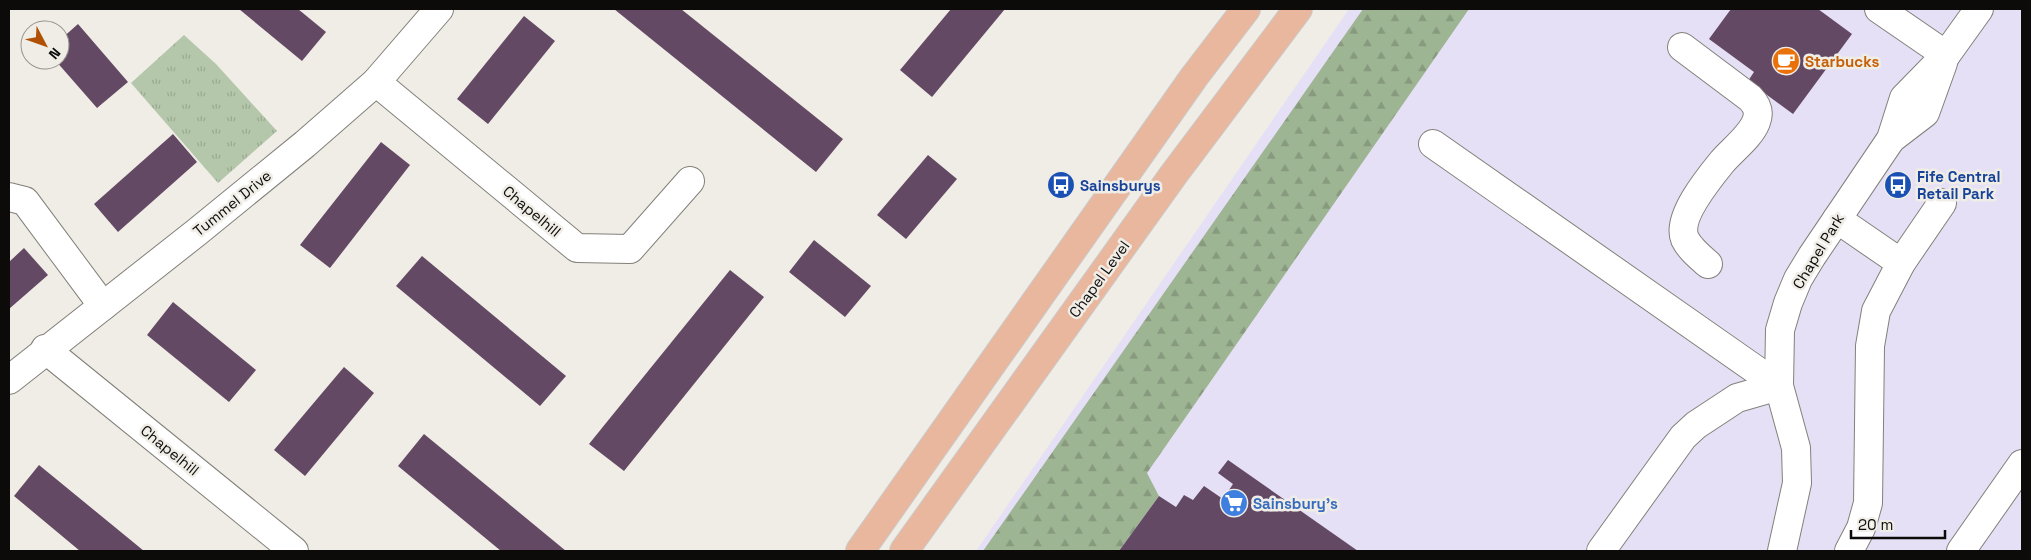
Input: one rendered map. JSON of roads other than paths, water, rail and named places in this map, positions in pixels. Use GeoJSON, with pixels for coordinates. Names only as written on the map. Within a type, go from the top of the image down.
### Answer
{"type":"FeatureCollection","features":[{"type":"Feature","properties":{"kind":"main road"},"geometry":{"type":"LineString","coordinates":[[860,551],[1194,77],[1246,9]]}},
{"type":"Feature","properties":{"kind":"main road","name":"Chapel Level"},"geometry":{"type":"LineString","coordinates":[[904,551],[1174,174],[1298,9]]}},
{"type":"Feature","properties":{"kind":"street","name":"Tummel Drive"},"geometry":{"type":"LineString","coordinates":[[9,380],[45,349],[103,306],[305,144],[376,82],[439,9]]}},
{"type":"Feature","properties":{"kind":"street"},"geometry":{"type":"LineString","coordinates":[[1879,9],[1946,55]]}},
{"type":"Feature","properties":{"kind":"street","name":"Chapel Park"},"geometry":{"type":"LineString","coordinates":[[1782,551],[1797,483],[1796,448],[1779,386],[1780,330],[1788,303],[1798,279],[1891,139],[1925,113],[1946,55],[1979,9]]}},
{"type":"Feature","properties":{"kind":"street"},"geometry":{"type":"LineString","coordinates":[[1682,47],[1750,98],[1756,104],[1758,112],[1756,122],[1721,163],[1689,208],[1684,224],[1684,237],[1692,249],[1708,264]]}},
{"type":"Feature","properties":{"kind":"street","name":"Chapelhill"},"geometry":{"type":"LineString","coordinates":[[376,82],[577,248],[630,249],[690,180]]}},
{"type":"Feature","properties":{"kind":"street"},"geometry":{"type":"LineString","coordinates":[[1433,144],[1779,386]]}},
{"type":"Feature","properties":{"kind":"street"},"geometry":{"type":"LineString","coordinates":[[9,197],[25,202],[103,306]]}},
{"type":"Feature","properties":{"kind":"street"},"geometry":{"type":"LineString","coordinates":[[1849,551],[1862,528],[1868,503],[1870,346],[1876,311],[1901,263],[1942,203]]}},
{"type":"Feature","properties":{"kind":"street"},"geometry":{"type":"LineString","coordinates":[[1837,219],[1901,263]]}},
{"type":"Feature","properties":{"kind":"street","name":"Chapelhill"},"geometry":{"type":"LineString","coordinates":[[45,349],[294,551]]}},
{"type":"Feature","properties":{"kind":"street"},"geometry":{"type":"LineString","coordinates":[[1601,551],[1682,437],[1696,425],[1737,398],[1779,386]]}},
{"type":"Feature","properties":{"kind":"street"},"geometry":{"type":"LineString","coordinates":[[1961,551],[2022,464]]}},
{"type":"Feature","properties":{"kind":"place","name":"Starbucks"},"geometry":{"type":"Point","coordinates":[1786,61]}},
{"type":"Feature","properties":{"kind":"place","name":"Sainsburys"},"geometry":{"type":"Point","coordinates":[1061,185]}},
{"type":"Feature","properties":{"kind":"place","name":"Fife Central Retail Park"},"geometry":{"type":"Point","coordinates":[1898,185]}},
{"type":"Feature","properties":{"kind":"place","name":"Sainsbury's"},"geometry":{"type":"Point","coordinates":[1234,503]}}]}
